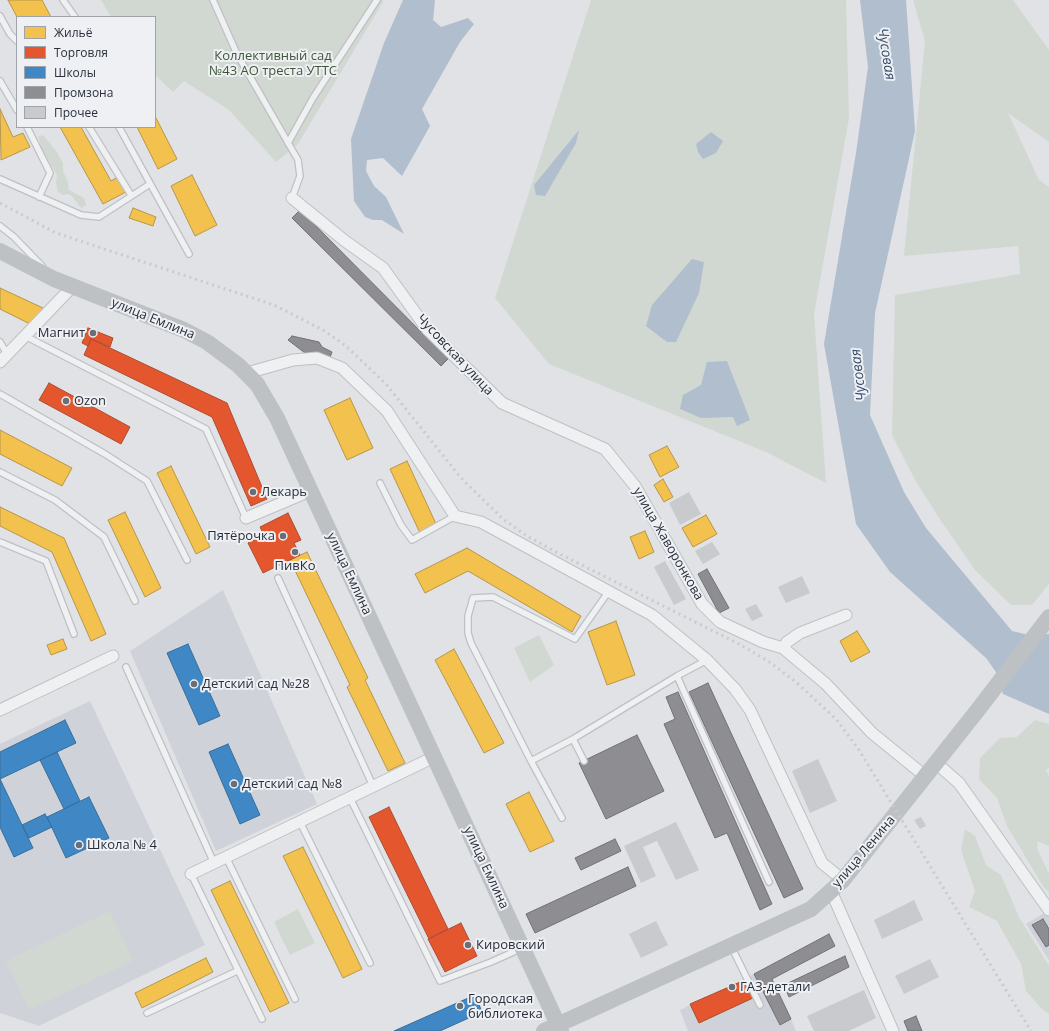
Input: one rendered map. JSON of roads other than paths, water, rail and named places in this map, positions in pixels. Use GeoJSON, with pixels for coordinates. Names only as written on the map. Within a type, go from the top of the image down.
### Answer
{"type":"FeatureCollection","features":[{"type":"Feature","properties":{"kind":"street","name":"Чусовская улица"},"geometry":{"type":"LineString","coordinates":[[292,198],[345,241],[383,268],[427,329],[502,404],[605,449]]}},
{"type":"Feature","properties":{"kind":"street","name":"улица Емлина"},"geometry":{"type":"LineString","coordinates":[[0,251],[72,287],[184,330],[207,342],[247,372],[257,384],[276,418],[560,1028]]}},
{"type":"Feature","properties":{"kind":"street"},"geometry":{"type":"LineString","coordinates":[[4,358],[72,287]]}},
{"type":"Feature","properties":{"kind":"street"},"geometry":{"type":"LineString","coordinates":[[247,372],[293,360],[316,358],[342,368],[387,411],[455,516],[481,522],[652,615],[707,660],[735,689],[750,710],[822,863],[843,880]]}},
{"type":"Feature","properties":{"kind":"street","name":"улица Жаворонкова"},"geometry":{"type":"LineString","coordinates":[[605,449],[636,486],[702,604],[720,622],[763,642],[783,648],[826,684],[872,733],[925,776]]}},
{"type":"Feature","properties":{"kind":"street"},"geometry":{"type":"LineString","coordinates":[[246,518],[310,491]]}},
{"type":"Feature","properties":{"kind":"street"},"geometry":{"type":"LineString","coordinates":[[783,648],[787,642],[800,634],[846,615]]}},
{"type":"Feature","properties":{"kind":"street","name":"улица Ленина"},"geometry":{"type":"LineString","coordinates":[[544,1031],[560,1028],[730,946],[811,909],[843,880],[977,711],[1049,617]]}},
{"type":"Feature","properties":{"kind":"street"},"geometry":{"type":"LineString","coordinates":[[0,710],[113,656]]}},
{"type":"Feature","properties":{"kind":"street"},"geometry":{"type":"LineString","coordinates":[[191,874],[434,757]]}},
{"type":"Feature","properties":{"kind":"street"},"geometry":{"type":"LineString","coordinates":[[936,763],[959,783],[1049,910]]}},
{"type":"Feature","properties":{"kind":"street"},"geometry":{"type":"LineString","coordinates":[[831,891],[893,1031]]}},
{"type":"Feature","properties":{"kind":"lane"},"geometry":{"type":"LineString","coordinates":[[63,0],[74,16]]}},
{"type":"Feature","properties":{"kind":"lane"},"geometry":{"type":"LineString","coordinates":[[213,0],[237,54],[298,160],[300,176],[292,198]]}},
{"type":"Feature","properties":{"kind":"lane"},"geometry":{"type":"LineString","coordinates":[[288,143],[313,98],[377,0]]}},
{"type":"Feature","properties":{"kind":"lane"},"geometry":{"type":"LineString","coordinates":[[0,16],[10,34],[16,40]]}},
{"type":"Feature","properties":{"kind":"lane"},"geometry":{"type":"LineString","coordinates":[[0,81],[16,108]]}},
{"type":"Feature","properties":{"kind":"lane"},"geometry":{"type":"LineString","coordinates":[[28,128],[50,173],[40,197]]}},
{"type":"Feature","properties":{"kind":"lane"},"geometry":{"type":"LineString","coordinates":[[90,128],[131,195]]}},
{"type":"Feature","properties":{"kind":"lane"},"geometry":{"type":"LineString","coordinates":[[120,128],[189,254]]}},
{"type":"Feature","properties":{"kind":"lane"},"geometry":{"type":"LineString","coordinates":[[0,179],[81,215],[99,217],[150,184]]}},
{"type":"Feature","properties":{"kind":"lane"},"geometry":{"type":"LineString","coordinates":[[0,226],[14,237],[54,279]]}},
{"type":"Feature","properties":{"kind":"lane"},"geometry":{"type":"LineString","coordinates":[[25,336],[206,429],[246,518]]}},
{"type":"Feature","properties":{"kind":"lane"},"geometry":{"type":"LineString","coordinates":[[0,342],[4,358]]}},
{"type":"Feature","properties":{"kind":"lane"},"geometry":{"type":"LineString","coordinates":[[0,394],[105,454],[147,481],[187,560]]}},
{"type":"Feature","properties":{"kind":"lane"},"geometry":{"type":"LineString","coordinates":[[0,472],[56,500],[104,537],[135,601]]}},
{"type":"Feature","properties":{"kind":"lane"},"geometry":{"type":"LineString","coordinates":[[380,483],[401,525],[412,540],[455,516]]}},
{"type":"Feature","properties":{"kind":"lane"},"geometry":{"type":"LineString","coordinates":[[0,542],[46,562],[74,634]]}},
{"type":"Feature","properties":{"kind":"lane"},"geometry":{"type":"LineString","coordinates":[[278,578],[373,786]]}},
{"type":"Feature","properties":{"kind":"lane"},"geometry":{"type":"LineString","coordinates":[[562,818],[531,761],[471,643],[468,633],[468,616],[473,598],[493,597],[575,639],[609,591]]}},
{"type":"Feature","properties":{"kind":"lane"},"geometry":{"type":"LineString","coordinates":[[531,761],[707,660]]}},
{"type":"Feature","properties":{"kind":"lane"},"geometry":{"type":"LineString","coordinates":[[126,667],[214,863]]}},
{"type":"Feature","properties":{"kind":"lane"},"geometry":{"type":"LineString","coordinates":[[677,676],[769,882]]}},
{"type":"Feature","properties":{"kind":"lane"},"geometry":{"type":"LineString","coordinates":[[573,738],[584,761]]}},
{"type":"Feature","properties":{"kind":"lane"},"geometry":{"type":"LineString","coordinates":[[350,798],[440,981],[523,948]]}},
{"type":"Feature","properties":{"kind":"lane"},"geometry":{"type":"LineString","coordinates":[[300,822],[370,963]]}},
{"type":"Feature","properties":{"kind":"lane"},"geometry":{"type":"LineString","coordinates":[[226,857],[295,999]]}},
{"type":"Feature","properties":{"kind":"lane"},"geometry":{"type":"LineString","coordinates":[[191,874],[237,971],[262,1019]]}},
{"type":"Feature","properties":{"kind":"lane"},"geometry":{"type":"LineString","coordinates":[[730,946],[760,1005]]}},
{"type":"Feature","properties":{"kind":"lane"},"geometry":{"type":"LineString","coordinates":[[147,1013],[237,971]]}},
{"type":"Feature","properties":{"kind":"water"},"geometry":{"type":"Polygon","coordinates":[[[403,0],[435,0],[433,20],[441,27],[468,18],[474,24],[460,42],[422,109],[430,126],[402,176],[383,158],[367,160],[366,171],[374,186],[386,197],[404,234],[382,220],[373,220],[365,217],[354,201],[351,139],[384,43],[403,0]]]}},
{"type":"Feature","properties":{"kind":"water","name":"Чусовая"},"geometry":{"type":"Polygon","coordinates":[[[860,0],[906,0],[915,131],[875,313],[870,415],[904,492],[926,528],[1012,631],[1029,635],[1049,634],[1049,714],[1003,694],[998,675],[986,658],[890,572],[856,524],[824,344],[856,153],[868,67],[860,0]]]}},
{"type":"Feature","properties":{"kind":"water"},"geometry":{"type":"Polygon","coordinates":[[[579,130],[576,143],[545,196],[536,195],[534,185],[579,130]]]}},
{"type":"Feature","properties":{"kind":"water"},"geometry":{"type":"Polygon","coordinates":[[[711,132],[723,141],[716,153],[703,159],[698,152],[696,144],[711,132]]]}},
{"type":"Feature","properties":{"kind":"water"},"geometry":{"type":"Polygon","coordinates":[[[692,259],[704,262],[699,293],[676,342],[667,342],[646,326],[652,305],[692,259]]]}},
{"type":"Feature","properties":{"kind":"water"},"geometry":{"type":"Polygon","coordinates":[[[727,361],[750,420],[737,426],[733,417],[701,418],[680,409],[683,395],[701,385],[707,362],[727,361]]]}},
{"type":"Feature","properties":{"kind":"railway"},"geometry":{"type":"LineString","coordinates":[[0,203],[56,233],[274,305],[323,330],[346,346],[386,384],[461,478],[503,519],[527,536],[552,550],[739,644],[768,661],[796,682],[836,719],[859,750],[1031,1031]]}},
{"type":"Feature","properties":{"kind":"place","name":"Магнит"},"geometry":{"type":"Point","coordinates":[93,333]}},
{"type":"Feature","properties":{"kind":"place","name":"Ozon"},"geometry":{"type":"Point","coordinates":[66,401]}},
{"type":"Feature","properties":{"kind":"place","name":"Лекарь"},"geometry":{"type":"Point","coordinates":[253,492]}},
{"type":"Feature","properties":{"kind":"place","name":"Пятёрочка"},"geometry":{"type":"Point","coordinates":[283,536]}},
{"type":"Feature","properties":{"kind":"place","name":"ПивКо"},"geometry":{"type":"Point","coordinates":[295,552]}},
{"type":"Feature","properties":{"kind":"place","name":"Детский сад №28"},"geometry":{"type":"Point","coordinates":[194,684]}},
{"type":"Feature","properties":{"kind":"place","name":"Детский сад №8"},"geometry":{"type":"Point","coordinates":[234,784]}},
{"type":"Feature","properties":{"kind":"place","name":"Школа № 4"},"geometry":{"type":"Point","coordinates":[79,845]}},
{"type":"Feature","properties":{"kind":"place","name":"Кировский"},"geometry":{"type":"Point","coordinates":[468,945]}},
{"type":"Feature","properties":{"kind":"place","name":"ГАЗ-детали"},"geometry":{"type":"Point","coordinates":[732,987]}},
{"type":"Feature","properties":{"kind":"place","name":"Городская библиотека"},"geometry":{"type":"Point","coordinates":[460,1006]}},
{"type":"Feature","properties":{"kind":"park label","name":"Коллективный сад №43 АО треста УТТС"},"geometry":{"type":"Point","coordinates":[273,64]}}]}
